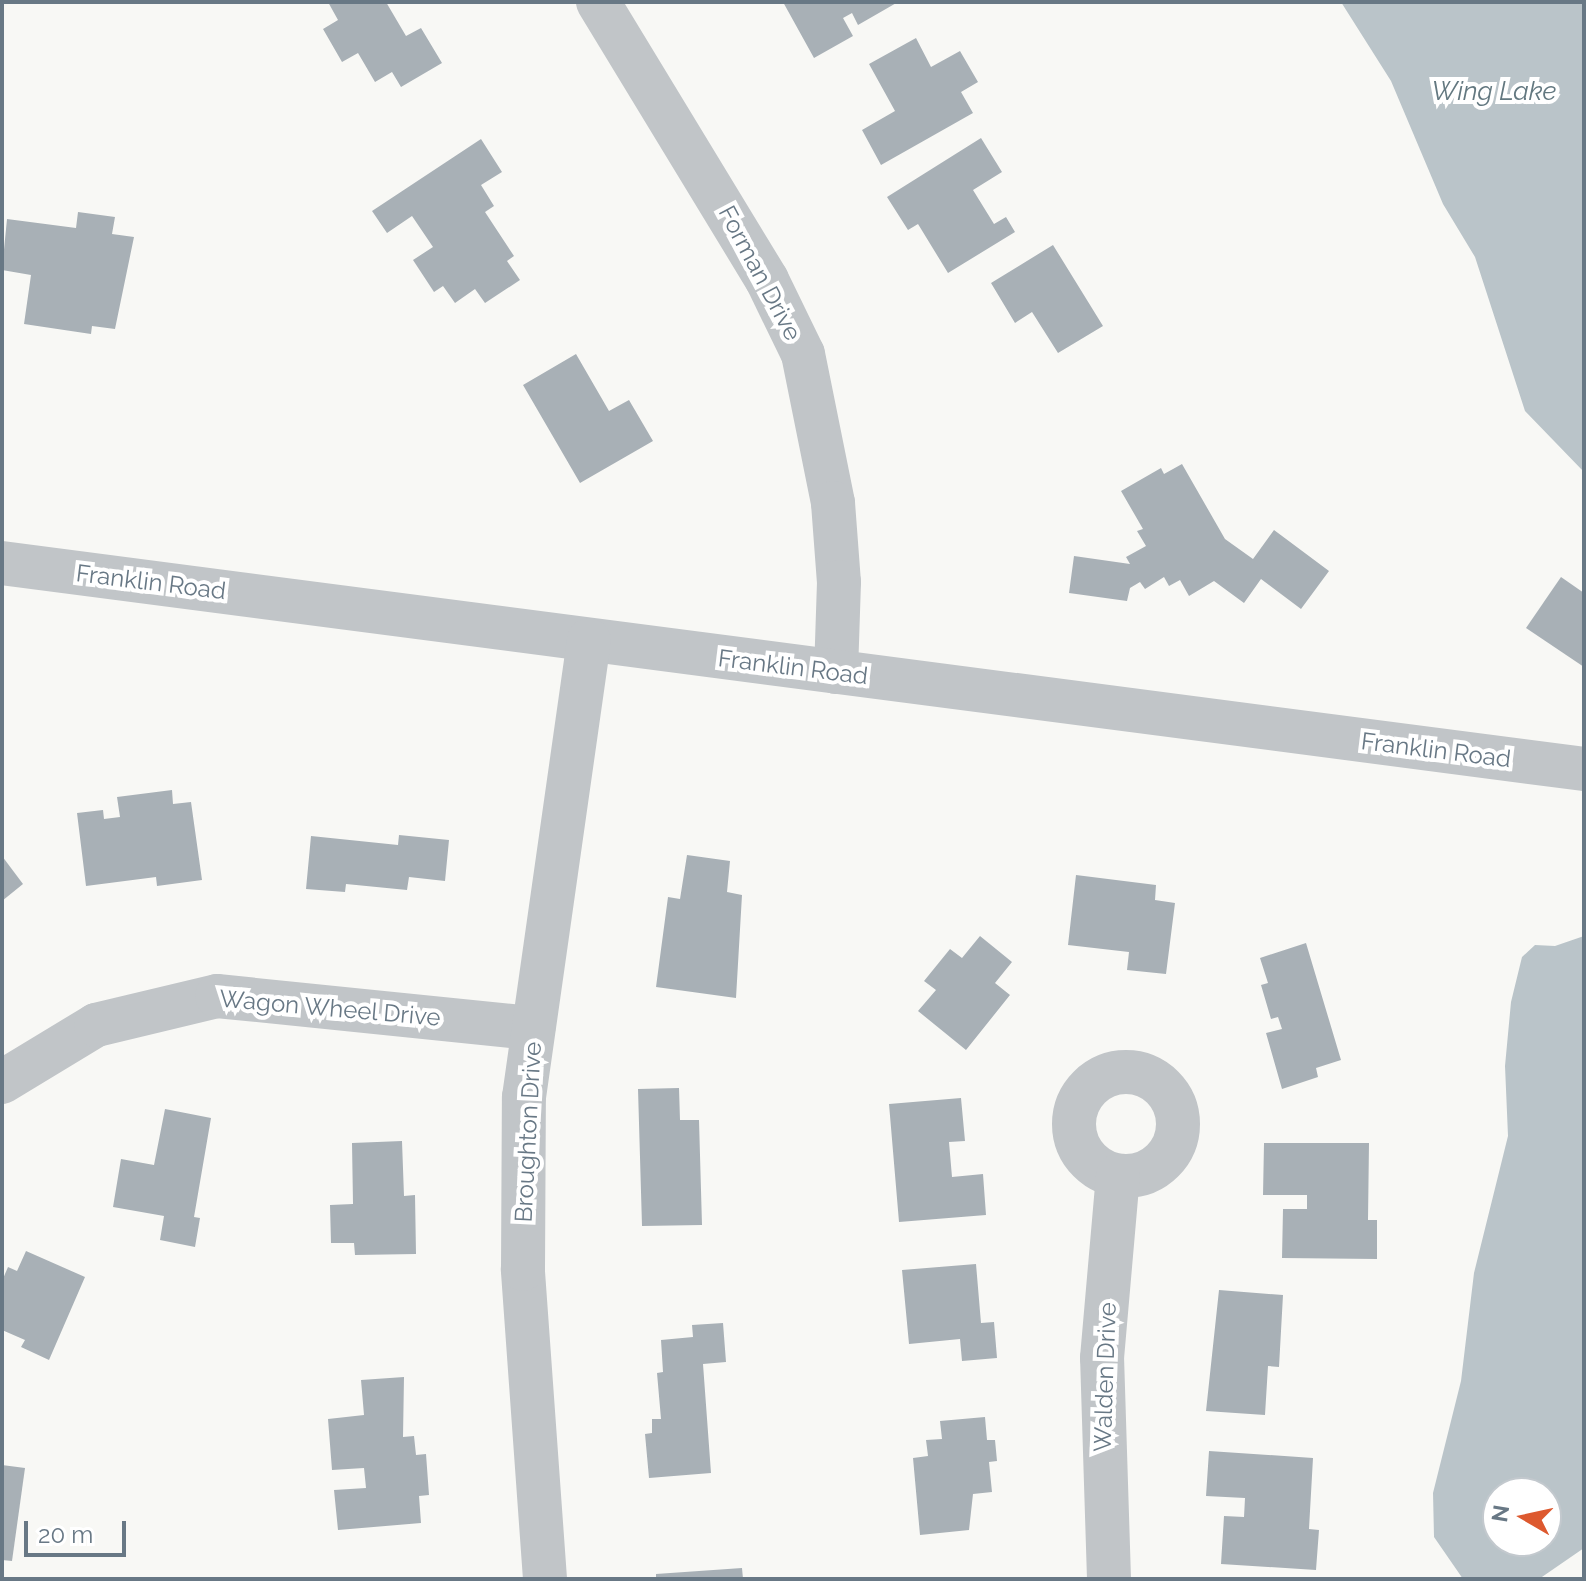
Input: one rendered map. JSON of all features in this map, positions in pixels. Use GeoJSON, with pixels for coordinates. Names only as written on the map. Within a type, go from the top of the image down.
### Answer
{"type":"FeatureCollection","features":[{"type":"Feature","properties":{"kind":"street","name":"Forman Drive"},"geometry":{"type":"LineString","coordinates":[[598,2],[767,280],[803,354],[833,503],[839,582],[836,672]]}},
{"type":"Feature","properties":{"kind":"street","name":"Franklin Road"},"geometry":{"type":"LineString","coordinates":[[2,563],[1584,769]]}},
{"type":"Feature","properties":{"kind":"street","name":"Broughton Drive"},"geometry":{"type":"LineString","coordinates":[[545,1579],[523,1254],[524,1097],[589,641]]}},
{"type":"Feature","properties":{"kind":"street","name":"Wagon Wheel Drive"},"geometry":{"type":"LineString","coordinates":[[2,1082],[96,1025],[217,996],[533,1028]]}},
{"type":"Feature","properties":{"kind":"street","name":"Walden Drive"},"geometry":{"type":"LineString","coordinates":[[1109,1579],[1102,1358],[1118,1176]]}},
{"type":"Feature","properties":{"kind":"water","name":"Wing Lake"},"geometry":{"type":"Polygon","coordinates":[[[1341,2],[1584,2],[1584,472],[1525,411],[1475,257],[1443,204],[1391,81],[1341,2]]]}},
{"type":"Feature","properties":{"kind":"water"},"geometry":{"type":"Polygon","coordinates":[[[1584,936],[1584,1548],[1539,1579],[1463,1579],[1434,1537],[1433,1493],[1461,1381],[1474,1273],[1508,1136],[1505,1066],[1511,1002],[1522,957],[1535,945],[1555,946],[1584,936]]]}},
{"type":"Feature","properties":{"kind":"building"},"geometry":{"type":"Polygon","coordinates":[[[328,2],[386,2],[406,36],[421,28],[442,63],[401,87],[392,72],[375,82],[358,53],[342,62],[323,29],[338,20],[328,2]]]}},
{"type":"Feature","properties":{"kind":"building"},"geometry":{"type":"Polygon","coordinates":[[[783,2],[898,2],[858,25],[852,13],[843,18],[853,36],[814,58],[783,2]]]}},
{"type":"Feature","properties":{"kind":"building"},"geometry":{"type":"Polygon","coordinates":[[[916,38],[931,67],[960,51],[978,82],[961,92],[973,113],[881,165],[862,130],[895,111],[869,64],[916,38]]]}},
{"type":"Feature","properties":{"kind":"building"},"geometry":{"type":"Polygon","coordinates":[[[981,138],[1002,172],[973,190],[994,224],[1006,217],[1015,232],[948,273],[918,224],[908,230],[887,197],[981,138]]]}},
{"type":"Feature","properties":{"kind":"building"},"geometry":{"type":"Polygon","coordinates":[[[481,139],[502,172],[481,185],[494,206],[485,212],[514,256],[507,261],[520,280],[485,303],[475,289],[455,303],[443,286],[434,292],[413,260],[433,247],[412,216],[387,233],[372,211],[481,139]]]}},
{"type":"Feature","properties":{"kind":"building"},"geometry":{"type":"Polygon","coordinates":[[[78,212],[115,217],[112,234],[134,237],[115,329],[92,326],[91,334],[24,324],[31,275],[2,270],[7,219],[76,228],[78,212]]]}},
{"type":"Feature","properties":{"kind":"building"},"geometry":{"type":"Polygon","coordinates":[[[1053,245],[1103,326],[1058,353],[1032,312],[1015,323],[991,283],[1053,245]]]}},
{"type":"Feature","properties":{"kind":"building"},"geometry":{"type":"Polygon","coordinates":[[[576,354],[609,411],[629,400],[653,441],[580,483],[523,385],[576,354]]]}},
{"type":"Feature","properties":{"kind":"building"},"geometry":{"type":"Polygon","coordinates":[[[1182,464],[1225,539],[1253,559],[1274,530],[1329,571],[1301,609],[1261,579],[1244,603],[1214,581],[1189,596],[1180,580],[1169,586],[1164,577],[1145,589],[1140,582],[1130,588],[1127,601],[1069,593],[1074,556],[1130,564],[1126,557],[1146,546],[1137,531],[1143,529],[1121,491],[1161,468],[1164,474],[1182,464]]]}},
{"type":"Feature","properties":{"kind":"building"},"geometry":{"type":"Polygon","coordinates":[[[1561,577],[1584,593],[1584,667],[1526,628],[1561,577]]]}},
{"type":"Feature","properties":{"kind":"building"},"geometry":{"type":"Polygon","coordinates":[[[172,790],[173,804],[191,802],[202,880],[157,886],[156,877],[86,886],[77,813],[103,810],[104,819],[120,817],[117,797],[172,790]]]}},
{"type":"Feature","properties":{"kind":"building"},"geometry":{"type":"Polygon","coordinates":[[[399,835],[449,840],[445,881],[409,877],[407,890],[346,884],[345,892],[306,889],[311,836],[398,845],[399,835]]]}},
{"type":"Feature","properties":{"kind":"building"},"geometry":{"type":"Polygon","coordinates":[[[687,855],[730,861],[727,892],[742,895],[736,998],[656,987],[668,897],[680,899],[687,855]]]}},
{"type":"Feature","properties":{"kind":"building"},"geometry":{"type":"Polygon","coordinates":[[[2,856],[23,884],[2,901],[2,856]]]}},
{"type":"Feature","properties":{"kind":"building"},"geometry":{"type":"Polygon","coordinates":[[[1076,875],[1156,885],[1155,900],[1175,903],[1166,974],[1127,970],[1129,952],[1068,945],[1076,875]]]}},
{"type":"Feature","properties":{"kind":"building"},"geometry":{"type":"Polygon","coordinates":[[[980,936],[1012,962],[995,983],[1010,995],[966,1050],[918,1011],[936,990],[924,981],[950,949],[962,958],[980,936]]]}},
{"type":"Feature","properties":{"kind":"building"},"geometry":{"type":"Polygon","coordinates":[[[1306,943],[1341,1060],[1316,1068],[1318,1077],[1282,1089],[1266,1033],[1282,1029],[1278,1017],[1271,1019],[1261,985],[1268,983],[1260,958],[1306,943]]]}},
{"type":"Feature","properties":{"kind":"building"},"geometry":{"type":"Polygon","coordinates":[[[679,1088],[680,1120],[699,1120],[702,1225],[642,1226],[638,1089],[679,1088]]]}},
{"type":"Feature","properties":{"kind":"building"},"geometry":{"type":"Polygon","coordinates":[[[961,1098],[965,1141],[949,1142],[952,1177],[983,1174],[986,1215],[899,1222],[889,1104],[961,1098]]]}},
{"type":"Feature","properties":{"kind":"building"},"geometry":{"type":"Polygon","coordinates":[[[165,1109],[211,1118],[194,1217],[200,1218],[195,1247],[160,1240],[164,1216],[113,1207],[121,1159],[154,1165],[165,1109]]]}},
{"type":"Feature","properties":{"kind":"building"},"geometry":{"type":"Polygon","coordinates":[[[402,1141],[404,1196],[415,1195],[416,1254],[355,1255],[354,1243],[331,1243],[330,1205],[353,1204],[352,1143],[402,1141]]]}},
{"type":"Feature","properties":{"kind":"building"},"geometry":{"type":"Polygon","coordinates":[[[1264,1143],[1369,1143],[1368,1220],[1377,1220],[1377,1259],[1282,1258],[1283,1209],[1307,1209],[1307,1195],[1263,1195],[1264,1143]]]}},
{"type":"Feature","properties":{"kind":"building"},"geometry":{"type":"Polygon","coordinates":[[[26,1251],[85,1277],[49,1360],[21,1347],[25,1340],[2,1330],[2,1281],[8,1267],[17,1271],[26,1251]]]}},
{"type":"Feature","properties":{"kind":"building"},"geometry":{"type":"Polygon","coordinates":[[[976,1264],[981,1323],[994,1322],[997,1358],[962,1361],[960,1339],[909,1344],[902,1270],[976,1264]]]}},
{"type":"Feature","properties":{"kind":"building"},"geometry":{"type":"Polygon","coordinates":[[[1219,1290],[1283,1295],[1279,1367],[1268,1366],[1265,1415],[1206,1411],[1219,1290]]]}},
{"type":"Feature","properties":{"kind":"building"},"geometry":{"type":"Polygon","coordinates":[[[723,1323],[726,1362],[703,1364],[711,1473],[649,1478],[645,1434],[652,1433],[652,1419],[661,1419],[657,1373],[663,1372],[661,1340],[693,1337],[692,1325],[723,1323]]]}},
{"type":"Feature","properties":{"kind":"building"},"geometry":{"type":"Polygon","coordinates":[[[404,1377],[403,1437],[414,1436],[416,1455],[426,1454],[429,1495],[419,1496],[421,1523],[338,1530],[334,1490],[366,1488],[364,1468],[332,1470],[328,1419],[364,1415],[361,1380],[404,1377]]]}},
{"type":"Feature","properties":{"kind":"building"},"geometry":{"type":"Polygon","coordinates":[[[985,1417],[987,1440],[995,1440],[997,1461],[989,1462],[992,1492],[973,1494],[969,1530],[920,1535],[913,1458],[928,1456],[926,1440],[942,1439],[940,1421],[985,1417]]]}},
{"type":"Feature","properties":{"kind":"building"},"geometry":{"type":"Polygon","coordinates":[[[1209,1451],[1313,1458],[1309,1529],[1319,1530],[1316,1570],[1221,1564],[1224,1516],[1244,1517],[1245,1498],[1206,1496],[1209,1451]]]}},
{"type":"Feature","properties":{"kind":"building"},"geometry":{"type":"Polygon","coordinates":[[[2,1465],[25,1468],[12,1561],[2,1560],[2,1465]]]}},
{"type":"Feature","properties":{"kind":"building"},"geometry":{"type":"Polygon","coordinates":[[[742,1568],[743,1579],[656,1579],[656,1574],[742,1568]]]}}]}
